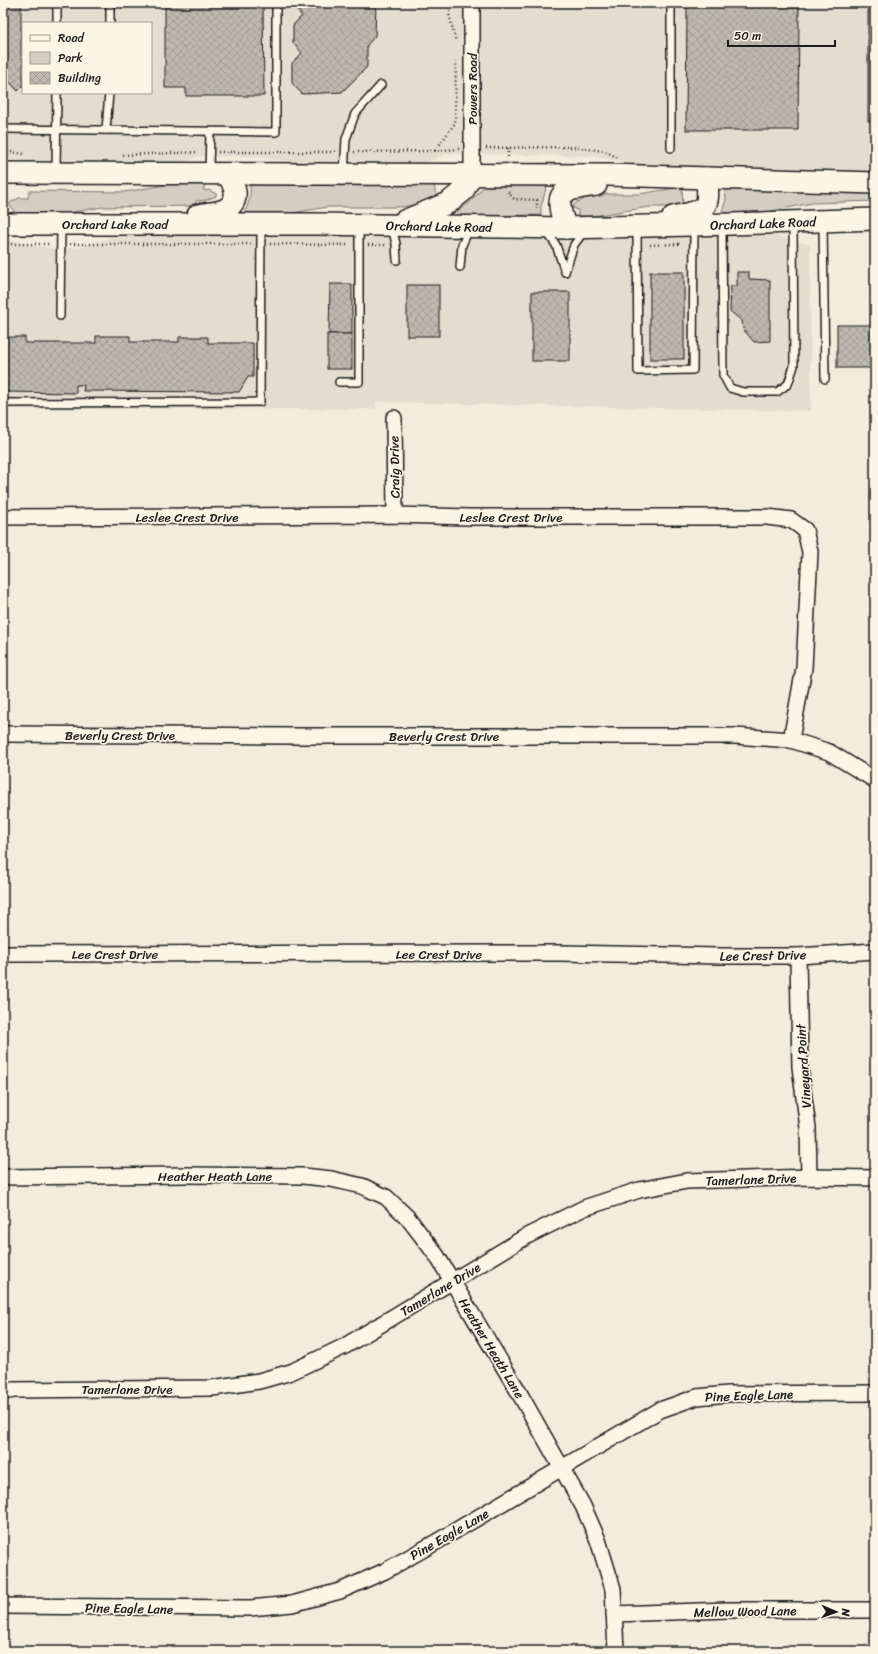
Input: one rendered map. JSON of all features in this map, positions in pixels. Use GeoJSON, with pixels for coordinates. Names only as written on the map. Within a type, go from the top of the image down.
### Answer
{"type":"FeatureCollection","features":[{"type":"Feature","properties":{"kind":"main road"},"geometry":{"type":"LineString","coordinates":[[3,173],[608,175],[875,183]]}},
{"type":"Feature","properties":{"kind":"main road"},"geometry":{"type":"LineString","coordinates":[[3,185],[56,173]]}},
{"type":"Feature","properties":{"kind":"main road"},"geometry":{"type":"LineString","coordinates":[[161,224],[225,210],[231,205],[235,199],[236,192],[234,183],[218,174]]}},
{"type":"Feature","properties":{"kind":"main road"},"geometry":{"type":"LineString","coordinates":[[392,225],[418,217],[448,203],[463,191],[472,174]]}},
{"type":"Feature","properties":{"kind":"main road"},"geometry":{"type":"LineString","coordinates":[[566,228],[559,210],[559,200],[562,194],[570,189],[670,177]]}},
{"type":"Feature","properties":{"kind":"main road"},"geometry":{"type":"LineString","coordinates":[[640,226],[693,213],[703,209],[708,199],[706,178]]}},
{"type":"Feature","properties":{"kind":"main road","name":"Orchard Lake Road"},"geometry":{"type":"LineString","coordinates":[[3,224],[470,226],[540,220],[566,228],[722,225],[875,218]]}},
{"type":"Feature","properties":{"kind":"street","name":"Powers Road"},"geometry":{"type":"LineString","coordinates":[[472,3],[472,174]]}},
{"type":"Feature","properties":{"kind":"street","name":"Craig Drive"},"geometry":{"type":"LineString","coordinates":[[394,418],[395,515]]}},
{"type":"Feature","properties":{"kind":"street","name":"Leslee Crest Drive"},"geometry":{"type":"LineString","coordinates":[[3,518],[395,515],[469,517],[767,516],[790,520],[804,530],[810,552],[804,668],[792,740]]}},
{"type":"Feature","properties":{"kind":"street","name":"Beverly Crest Drive"},"geometry":{"type":"LineString","coordinates":[[3,734],[279,736],[735,736],[792,740],[828,752],[875,780]]}},
{"type":"Feature","properties":{"kind":"street","name":"Lee Crest Drive"},"geometry":{"type":"LineString","coordinates":[[3,954],[560,953],[798,956],[875,951]]}},
{"type":"Feature","properties":{"kind":"street","name":"Vineyard Point"},"geometry":{"type":"LineString","coordinates":[[798,956],[800,1067],[808,1128],[809,1177]]}},
{"type":"Feature","properties":{"kind":"street","name":"Heather Heath Lane"},"geometry":{"type":"LineString","coordinates":[[3,1177],[186,1175],[303,1176],[331,1179],[362,1186],[386,1197],[408,1218],[437,1256],[584,1506],[598,1540],[613,1589],[616,1651]]}},
{"type":"Feature","properties":{"kind":"street","name":"Tamerlane Drive"},"geometry":{"type":"LineString","coordinates":[[3,1392],[14,1390],[212,1388],[259,1381],[291,1372],[345,1346],[533,1233],[584,1208],[639,1190],[687,1181],[809,1177],[875,1178]]}},
{"type":"Feature","properties":{"kind":"street","name":"Pine Eagle Lane"},"geometry":{"type":"LineString","coordinates":[[3,1606],[204,1609],[250,1608],[292,1604],[340,1591],[385,1571],[504,1503],[562,1467],[660,1410],[697,1397],[728,1394],[875,1393]]}},
{"type":"Feature","properties":{"kind":"street","name":"Mellow Wood Lane"},"geometry":{"type":"LineString","coordinates":[[614,1614],[728,1610],[875,1610]]}},
{"type":"Feature","properties":{"kind":"lane"},"geometry":{"type":"LineString","coordinates":[[57,3],[57,22]]}},
{"type":"Feature","properties":{"kind":"lane"},"geometry":{"type":"LineString","coordinates":[[110,3],[110,22]]}},
{"type":"Feature","properties":{"kind":"lane"},"geometry":{"type":"LineString","coordinates":[[3,129],[276,132],[276,3]]}},
{"type":"Feature","properties":{"kind":"lane"},"geometry":{"type":"LineString","coordinates":[[671,3],[671,148]]}},
{"type":"Feature","properties":{"kind":"lane"},"geometry":{"type":"LineString","coordinates":[[344,174],[346,139],[355,114],[381,85]]}},
{"type":"Feature","properties":{"kind":"lane"},"geometry":{"type":"LineString","coordinates":[[56,173],[57,94]]}},
{"type":"Feature","properties":{"kind":"lane"},"geometry":{"type":"LineString","coordinates":[[106,130],[109,94]]}},
{"type":"Feature","properties":{"kind":"lane"},"geometry":{"type":"LineString","coordinates":[[210,132],[218,174]]}},
{"type":"Feature","properties":{"kind":"lane"},"geometry":{"type":"LineString","coordinates":[[540,220],[556,245],[565,272],[574,245],[587,227]]}},
{"type":"Feature","properties":{"kind":"lane"},"geometry":{"type":"LineString","coordinates":[[823,221],[825,379]]}},
{"type":"Feature","properties":{"kind":"lane"},"geometry":{"type":"LineString","coordinates":[[722,225],[723,376],[730,388],[743,392],[777,392],[788,384],[794,366],[793,222]]}},
{"type":"Feature","properties":{"kind":"lane"},"geometry":{"type":"LineString","coordinates":[[60,316],[61,224]]}},
{"type":"Feature","properties":{"kind":"lane"},"geometry":{"type":"LineString","coordinates":[[3,402],[260,402],[261,224]]}},
{"type":"Feature","properties":{"kind":"lane"},"geometry":{"type":"LineString","coordinates":[[339,382],[359,382],[359,225]]}},
{"type":"Feature","properties":{"kind":"lane"},"geometry":{"type":"LineString","coordinates":[[392,225],[396,244],[397,260]]}},
{"type":"Feature","properties":{"kind":"lane"},"geometry":{"type":"LineString","coordinates":[[640,226],[638,371],[693,370],[694,225]]}},
{"type":"Feature","properties":{"kind":"lane"},"geometry":{"type":"LineString","coordinates":[[460,267],[462,245],[470,226]]}},
{"type":"Feature","properties":{"kind":"path"},"geometry":{"type":"LineString","coordinates":[[449,3],[449,14],[456,41],[456,49]]}},
{"type":"Feature","properties":{"kind":"path"},"geometry":{"type":"LineString","coordinates":[[435,151],[455,123],[456,56]]}},
{"type":"Feature","properties":{"kind":"path"},"geometry":{"type":"LineString","coordinates":[[508,148],[508,154]]}},
{"type":"Feature","properties":{"kind":"path"},"geometry":{"type":"LineString","coordinates":[[508,191],[514,199],[537,200],[540,220]]}},
{"type":"Feature","properties":{"kind":"shaded area"},"geometry":{"type":"Polygon","coordinates":[[[3,3],[875,3],[875,174],[643,166],[591,156],[446,154],[421,165],[300,163],[250,156],[199,156],[183,163],[36,163],[3,158],[3,3]]]}},
{"type":"Feature","properties":{"kind":"shaded area"},"geometry":{"type":"Polygon","coordinates":[[[772,234],[810,245],[811,411],[376,402],[376,409],[3,409],[3,239],[47,248],[76,248],[120,235],[533,237],[772,234]]]}},
{"type":"Feature","properties":{"kind":"green space"},"geometry":{"type":"Polygon","coordinates":[[[172,184],[204,184],[204,191],[209,190],[216,194],[216,196],[206,200],[196,201],[196,206],[103,207],[55,215],[13,214],[13,209],[9,205],[11,202],[19,198],[28,198],[29,191],[124,192],[172,184]]]}},
{"type":"Feature","properties":{"kind":"green space"},"geometry":{"type":"Polygon","coordinates":[[[250,185],[434,185],[436,196],[433,200],[403,207],[328,207],[280,215],[243,215],[249,200],[250,185]]]}},
{"type":"Feature","properties":{"kind":"green space"},"geometry":{"type":"Polygon","coordinates":[[[547,185],[541,207],[541,215],[456,216],[457,212],[471,201],[484,186],[547,185]]]}},
{"type":"Feature","properties":{"kind":"green space"},"geometry":{"type":"Polygon","coordinates":[[[682,187],[683,207],[649,207],[593,216],[578,216],[578,210],[573,208],[577,202],[583,200],[584,194],[639,194],[682,187]]]}},
{"type":"Feature","properties":{"kind":"green space"},"geometry":{"type":"Polygon","coordinates":[[[725,189],[875,193],[875,201],[812,203],[761,213],[721,214],[726,200],[725,189]]]}},
{"type":"Feature","properties":{"kind":"building"},"geometry":{"type":"Polygon","coordinates":[[[3,3],[21,3],[22,87],[18,91],[3,75],[3,3]]]}},
{"type":"Feature","properties":{"kind":"building"},"geometry":{"type":"Polygon","coordinates":[[[165,3],[263,3],[264,96],[186,96],[186,88],[165,88],[165,3]]]}},
{"type":"Feature","properties":{"kind":"building"},"geometry":{"type":"Polygon","coordinates":[[[294,3],[376,3],[375,36],[367,45],[367,67],[342,92],[302,94],[292,83],[292,63],[302,53],[293,43],[293,25],[302,16],[294,7],[294,3]]]}},
{"type":"Feature","properties":{"kind":"building"},"geometry":{"type":"Polygon","coordinates":[[[687,3],[790,3],[790,8],[799,8],[798,130],[686,130],[687,3]]]}},
{"type":"Feature","properties":{"kind":"building"},"geometry":{"type":"Polygon","coordinates":[[[868,3],[875,3],[875,121],[868,121],[868,3]]]}},
{"type":"Feature","properties":{"kind":"building"},"geometry":{"type":"Polygon","coordinates":[[[650,272],[684,272],[684,359],[650,359],[650,272]]]}},
{"type":"Feature","properties":{"kind":"building"},"geometry":{"type":"Polygon","coordinates":[[[737,272],[749,272],[749,279],[770,280],[770,341],[754,342],[743,329],[742,321],[730,311],[731,286],[737,286],[737,272]]]}},
{"type":"Feature","properties":{"kind":"building"},"geometry":{"type":"Polygon","coordinates":[[[330,284],[352,284],[352,334],[329,334],[330,284]]]}},
{"type":"Feature","properties":{"kind":"building"},"geometry":{"type":"Polygon","coordinates":[[[407,285],[439,285],[439,336],[407,336],[407,285]]]}},
{"type":"Feature","properties":{"kind":"building"},"geometry":{"type":"Polygon","coordinates":[[[532,292],[570,292],[570,361],[532,361],[532,292]]]}},
{"type":"Feature","properties":{"kind":"building"},"geometry":{"type":"Polygon","coordinates":[[[837,325],[875,325],[875,368],[837,368],[837,325]]]}},
{"type":"Feature","properties":{"kind":"building"},"geometry":{"type":"Polygon","coordinates":[[[327,334],[352,334],[352,369],[327,369],[327,334]]]}},
{"type":"Feature","properties":{"kind":"building"},"geometry":{"type":"Polygon","coordinates":[[[96,336],[130,336],[130,342],[179,342],[179,337],[208,337],[208,343],[253,343],[253,377],[248,377],[239,392],[83,391],[84,385],[76,385],[76,393],[3,392],[3,337],[25,337],[25,343],[96,343],[96,336]]]}}]}
